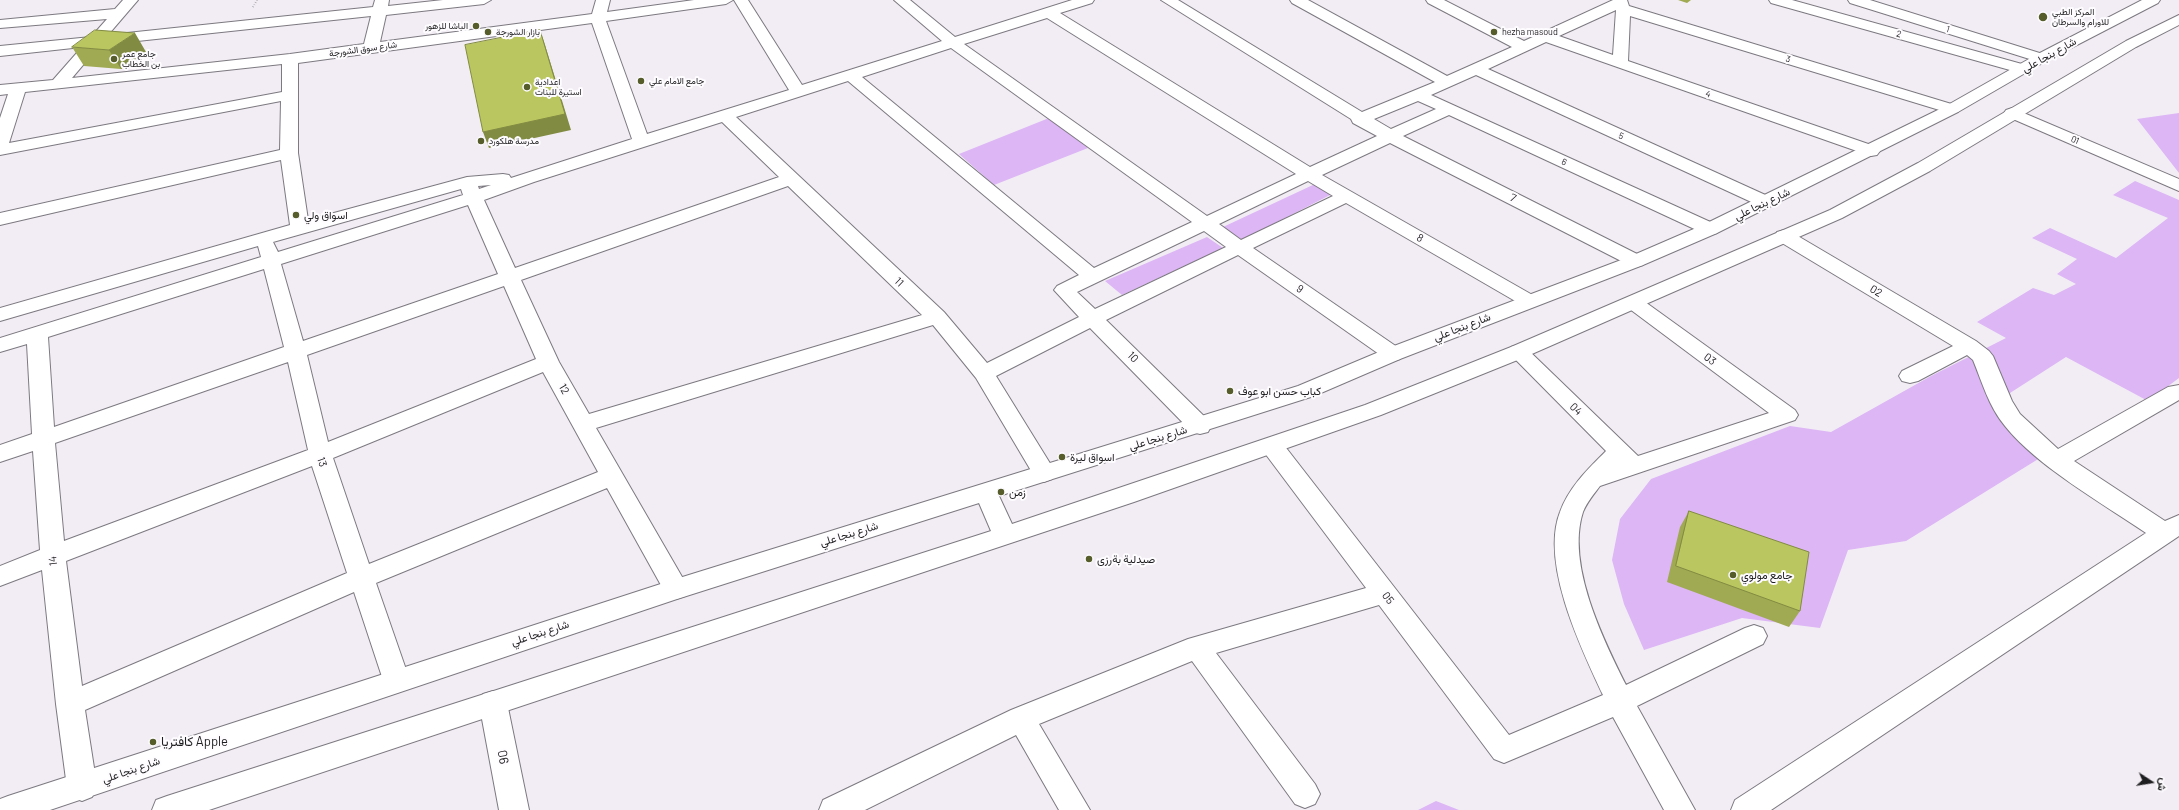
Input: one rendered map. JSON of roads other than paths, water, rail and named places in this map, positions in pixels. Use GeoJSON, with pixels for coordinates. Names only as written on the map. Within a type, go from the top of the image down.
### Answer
{"type":"FeatureCollection","features":[{"type":"Feature","properties":{"kind":"street"},"geometry":{"type":"LineString","coordinates":[[57,84],[131,0]]}},
{"type":"Feature","properties":{"kind":"street"},"geometry":{"type":"LineString","coordinates":[[0,51],[94,43],[381,6],[484,0]]}},
{"type":"Feature","properties":{"kind":"street"},"geometry":{"type":"LineString","coordinates":[[603,0],[598,19],[642,143]]}},
{"type":"Feature","properties":{"kind":"street","name":"شارع سوق الشورجة"},"geometry":{"type":"LineString","coordinates":[[0,90],[290,59],[598,19],[726,0]]}},
{"type":"Feature","properties":{"kind":"street"},"geometry":{"type":"LineString","coordinates":[[741,0],[799,93]]}},
{"type":"Feature","properties":{"kind":"street","name":"9"},"geometry":{"type":"LineString","coordinates":[[901,0],[953,43],[1240,248],[1393,354]]}},
{"type":"Feature","properties":{"kind":"street"},"geometry":{"type":"LineString","coordinates":[[0,315],[300,228],[471,189],[528,178],[642,143],[1087,0]]}},
{"type":"Feature","properties":{"kind":"street","name":"7"},"geometry":{"type":"LineString","coordinates":[[1168,0],[1359,119],[1636,261]]}},
{"type":"Feature","properties":{"kind":"street"},"geometry":{"type":"LineString","coordinates":[[1297,0],[1447,82]]}},
{"type":"Feature","properties":{"kind":"street"},"geometry":{"type":"LineString","coordinates":[[1433,0],[1524,47]]}},
{"type":"Feature","properties":{"kind":"street","name":"3"},"geometry":{"type":"LineString","coordinates":[[1591,0],[1618,5],[1952,110]]}},
{"type":"Feature","properties":{"kind":"street","name":"2"},"geometry":{"type":"LineString","coordinates":[[1776,0],[2032,63]]}},
{"type":"Feature","properties":{"kind":"street","name":"1"},"geometry":{"type":"LineString","coordinates":[[1855,0],[2032,63]]}},
{"type":"Feature","properties":{"kind":"street","name":"شارع بنجا علي"},"geometry":{"type":"LineString","coordinates":[[8,810],[82,787],[396,681],[676,589],[985,491],[1200,426],[1306,391],[1393,354],[1636,261],[1710,229],[1952,110],[2032,63],[2153,0]]}},
{"type":"Feature","properties":{"kind":"street"},"geometry":{"type":"LineString","coordinates":[[1359,119],[1418,95],[1618,5],[1620,63]]}},
{"type":"Feature","properties":{"kind":"street"},"geometry":{"type":"LineString","coordinates":[[371,48],[381,6]]}},
{"type":"Feature","properties":{"kind":"street","name":"8"},"geometry":{"type":"LineString","coordinates":[[1048,12],[1310,175],[1529,301]]}},
{"type":"Feature","properties":{"kind":"street"},"geometry":{"type":"LineString","coordinates":[[0,24],[120,13]]}},
{"type":"Feature","properties":{"kind":"street"},"geometry":{"type":"LineString","coordinates":[[167,810],[1005,535],[1272,446],[1374,410],[1634,303],[1836,214],[1924,167],[2012,113],[2131,44],[2179,19]]}},
{"type":"Feature","properties":{"kind":"street"},"geometry":{"type":"LineString","coordinates":[[2094,30],[2131,44]]}},
{"type":"Feature","properties":{"kind":"street","name":"4"},"geometry":{"type":"LineString","coordinates":[[1546,37],[1871,151]]}},
{"type":"Feature","properties":{"kind":"street"},"geometry":{"type":"LineString","coordinates":[[290,59],[289,153],[300,228]]}},
{"type":"Feature","properties":{"kind":"street","name":"5"},"geometry":{"type":"LineString","coordinates":[[1476,69],[1766,202]]}},
{"type":"Feature","properties":{"kind":"street"},"geometry":{"type":"LineString","coordinates":[[852,76],[1092,277],[1450,109]]}},
{"type":"Feature","properties":{"kind":"street"},"geometry":{"type":"LineString","coordinates":[[0,144],[18,88]]}},
{"type":"Feature","properties":{"kind":"street"},"geometry":{"type":"LineString","coordinates":[[0,150],[290,95]]}},
{"type":"Feature","properties":{"kind":"street","name":"6"},"geometry":{"type":"LineString","coordinates":[[1418,95],[1710,229]]}},
{"type":"Feature","properties":{"kind":"street","name":"01"},"geometry":{"type":"LineString","coordinates":[[2012,113],[2137,166],[2179,186]]}},
{"type":"Feature","properties":{"kind":"street","name":"11"},"geometry":{"type":"LineString","coordinates":[[724,116],[936,317],[984,373],[1044,473]]}},
{"type":"Feature","properties":{"kind":"street"},"geometry":{"type":"LineString","coordinates":[[0,219],[289,153]]}},
{"type":"Feature","properties":{"kind":"street"},"geometry":{"type":"LineString","coordinates":[[0,454],[791,180]]}},
{"type":"Feature","properties":{"kind":"street"},"geometry":{"type":"LineString","coordinates":[[0,346],[272,260],[471,189]]}},
{"type":"Feature","properties":{"kind":"street","name":"12"},"geometry":{"type":"LineString","coordinates":[[471,189],[548,362],[676,589]]}},
{"type":"Feature","properties":{"kind":"street"},"geometry":{"type":"LineString","coordinates":[[984,373],[1093,317],[1346,196]]}},
{"type":"Feature","properties":{"kind":"street","name":"02"},"geometry":{"type":"LineString","coordinates":[[1784,236],[1969,346],[1982,356],[2001,402],[2012,420],[2030,438],[2057,460],[2172,529]]}},
{"type":"Feature","properties":{"kind":"street","name":"13"},"geometry":{"type":"LineString","coordinates":[[264,238],[272,260],[296,352],[320,454],[396,681]]}},
{"type":"Feature","properties":{"kind":"street","name":"10"},"geometry":{"type":"LineString","coordinates":[[1092,277],[1064,290],[1093,317],[1200,426]]}},
{"type":"Feature","properties":{"kind":"street","name":"03"},"geometry":{"type":"LineString","coordinates":[[1626,458],[1786,416],[1634,303]]}},
{"type":"Feature","properties":{"kind":"street"},"geometry":{"type":"LineString","coordinates":[[583,424],[936,317]]}},
{"type":"Feature","properties":{"kind":"street","name":"14"},"geometry":{"type":"LineString","coordinates":[[37,334],[42,440],[53,556],[70,704],[82,787]]}},
{"type":"Feature","properties":{"kind":"street"},"geometry":{"type":"LineString","coordinates":[[1910,376],[1969,346]]}},
{"type":"Feature","properties":{"kind":"street","name":"04"},"geometry":{"type":"LineString","coordinates":[[1518,352],[1626,458]]}},
{"type":"Feature","properties":{"kind":"street"},"geometry":{"type":"LineString","coordinates":[[0,576],[320,454],[548,362]]}},
{"type":"Feature","properties":{"kind":"street"},"geometry":{"type":"LineString","coordinates":[[2057,460],[2176,392]]}},
{"type":"Feature","properties":{"kind":"street","name":"05"},"geometry":{"type":"LineString","coordinates":[[1272,446],[1504,750],[1620,702]]}},
{"type":"Feature","properties":{"kind":"street"},"geometry":{"type":"LineString","coordinates":[[1626,458],[1594,480],[1571,512],[1566,531],[1569,570],[1583,619],[1620,702],[1680,810]]}},
{"type":"Feature","properties":{"kind":"street"},"geometry":{"type":"LineString","coordinates":[[70,704],[361,578],[613,476]]}},
{"type":"Feature","properties":{"kind":"street"},"geometry":{"type":"LineString","coordinates":[[985,491],[1005,535]]}},
{"type":"Feature","properties":{"kind":"street"},"geometry":{"type":"LineString","coordinates":[[1746,810],[2172,529]]}},
{"type":"Feature","properties":{"kind":"street"},"geometry":{"type":"LineString","coordinates":[[834,810],[1022,719],[1197,647],[1385,593]]}},
{"type":"Feature","properties":{"kind":"street"},"geometry":{"type":"LineString","coordinates":[[1620,702],[1754,636]]}},
{"type":"Feature","properties":{"kind":"street"},"geometry":{"type":"LineString","coordinates":[[1197,647],[1305,794]]}},
{"type":"Feature","properties":{"kind":"street","name":"06"},"geometry":{"type":"LineString","coordinates":[[493,703],[514,810]]}},
{"type":"Feature","properties":{"kind":"street"},"geometry":{"type":"LineString","coordinates":[[1022,719],[1075,810]]}},
{"type":"Feature","properties":{"kind":"place","name":"المركز الطبي للاورام والسرطان"},"geometry":{"type":"Point","coordinates":[2043,17]}},
{"type":"Feature","properties":{"kind":"place","name":"الباشا للزهور"},"geometry":{"type":"Point","coordinates":[476,26]}},
{"type":"Feature","properties":{"kind":"place","name":"بازار الشورجة"},"geometry":{"type":"Point","coordinates":[488,32]}},
{"type":"Feature","properties":{"kind":"place","name":"hezha masoud"},"geometry":{"type":"Point","coordinates":[1494,32]}},
{"type":"Feature","properties":{"kind":"place","name":"جامع عمر بن الخطاب"},"geometry":{"type":"Point","coordinates":[114,59]}},
{"type":"Feature","properties":{"kind":"place","name":"جامع الامام علي"},"geometry":{"type":"Point","coordinates":[641,81]}},
{"type":"Feature","properties":{"kind":"place","name":"اعدادية استيرة للبنات"},"geometry":{"type":"Point","coordinates":[527,87]}},
{"type":"Feature","properties":{"kind":"place","name":"مدرسة هلكورد"},"geometry":{"type":"Point","coordinates":[481,141]}},
{"type":"Feature","properties":{"kind":"place","name":"اسواق ولي"},"geometry":{"type":"Point","coordinates":[296,215]}},
{"type":"Feature","properties":{"kind":"place","name":"كباب حسن ابو عوف"},"geometry":{"type":"Point","coordinates":[1230,391]}},
{"type":"Feature","properties":{"kind":"place","name":"اسواق ليرة"},"geometry":{"type":"Point","coordinates":[1062,457]}},
{"type":"Feature","properties":{"kind":"place","name":"زمن"},"geometry":{"type":"Point","coordinates":[1001,492]}},
{"type":"Feature","properties":{"kind":"place","name":"صيدلية بةرزى"},"geometry":{"type":"Point","coordinates":[1089,559]}},
{"type":"Feature","properties":{"kind":"place","name":"جامع مولوي"},"geometry":{"type":"Point","coordinates":[1733,575]}},
{"type":"Feature","properties":{"kind":"place","name":"كافتريا Apple"},"geometry":{"type":"Point","coordinates":[153,742]}}]}
